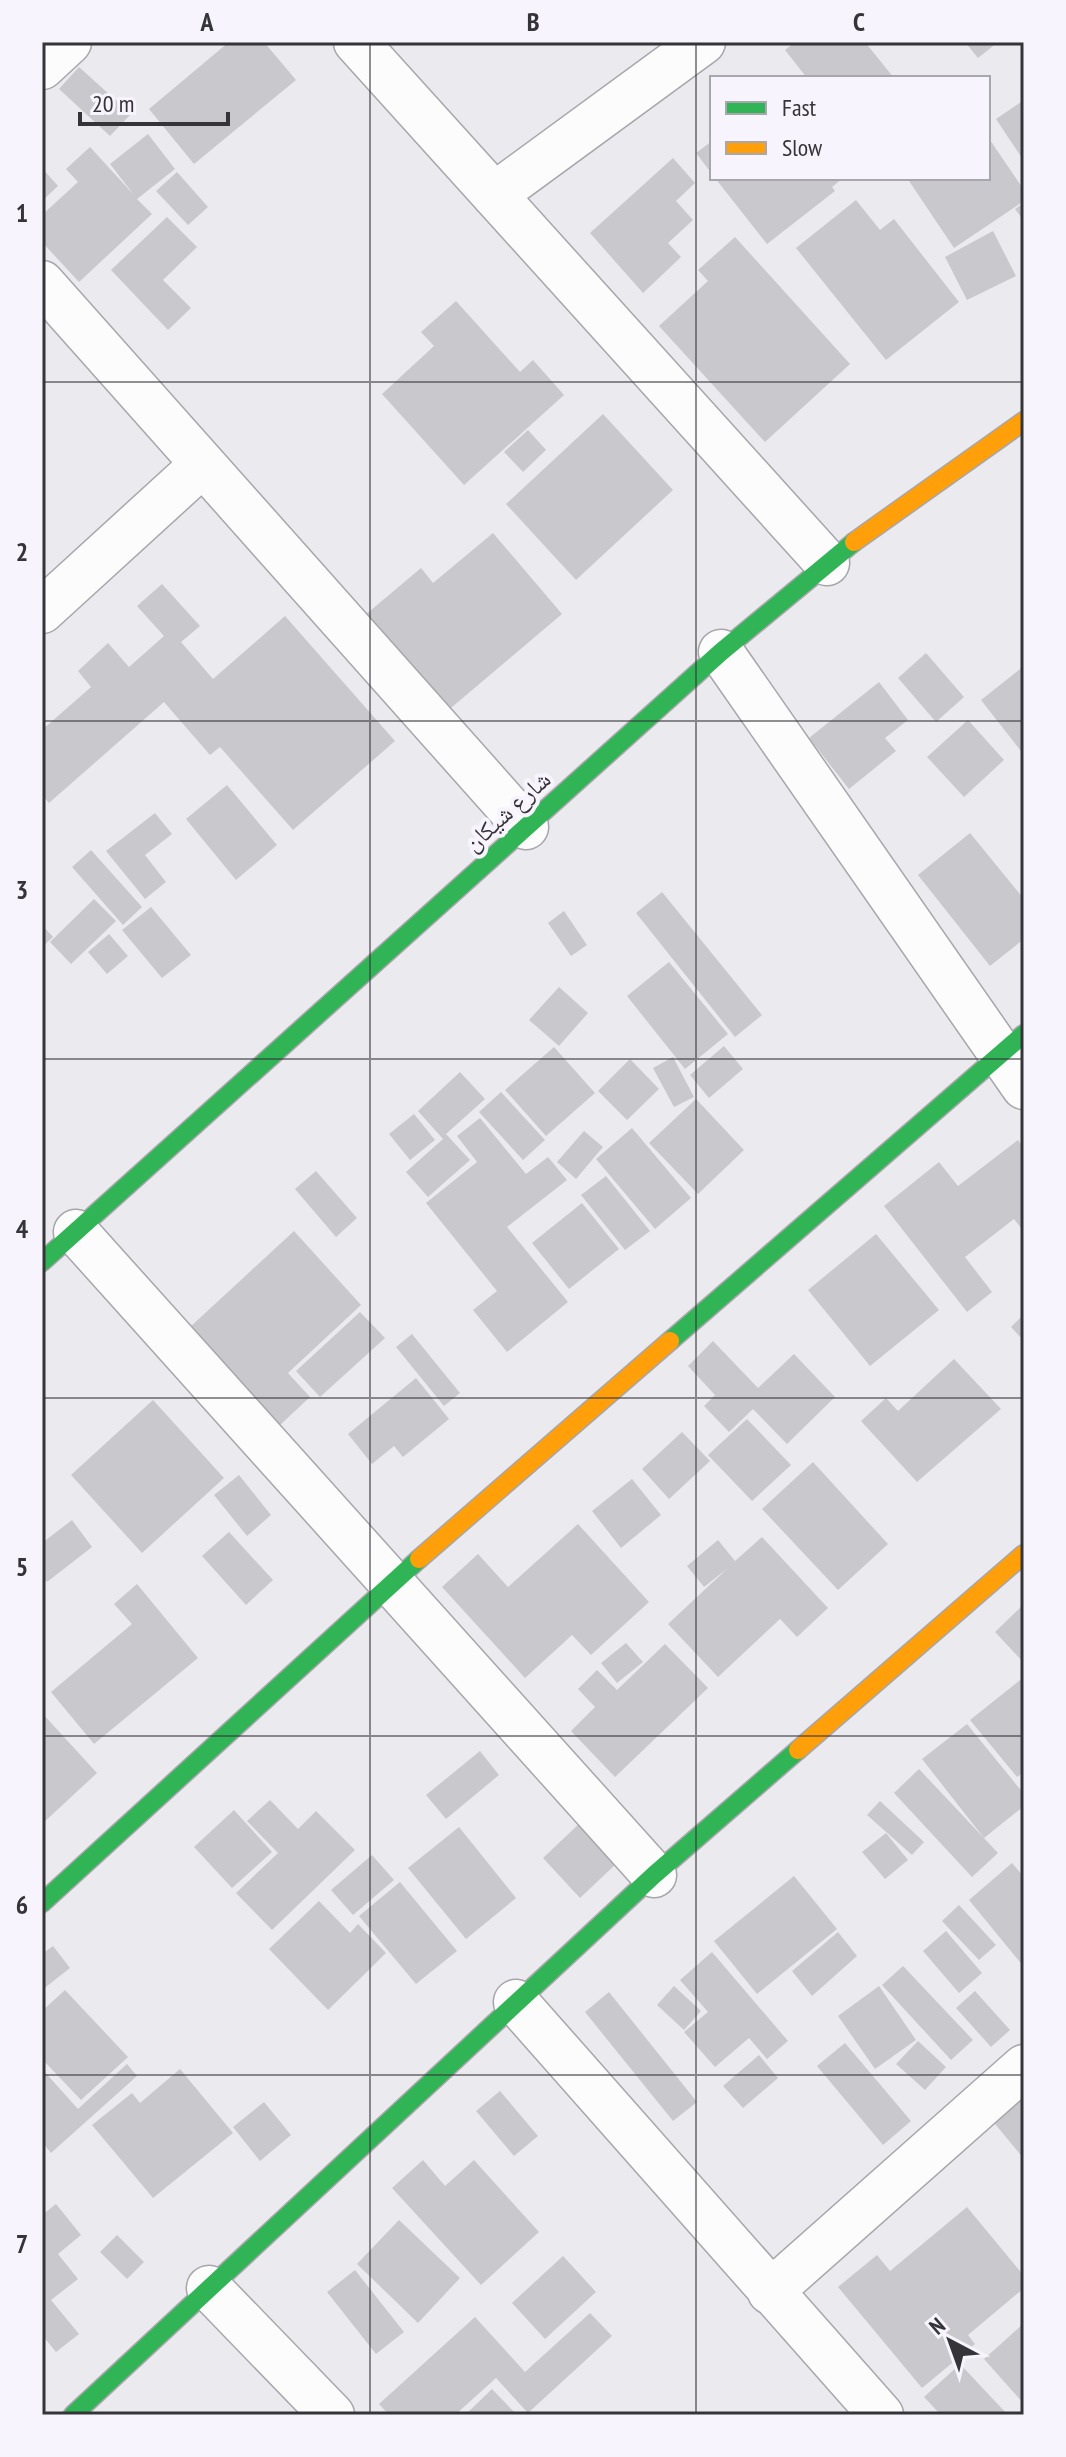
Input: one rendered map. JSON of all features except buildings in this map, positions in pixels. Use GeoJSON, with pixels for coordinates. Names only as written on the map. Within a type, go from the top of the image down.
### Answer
{"type":"FeatureCollection","features":[{"type":"Feature","properties":{"kind":"street"},"geometry":{"type":"LineString","coordinates":[[42,67],[69,42]]}},
{"type":"Feature","properties":{"kind":"street"},"geometry":{"type":"LineString","coordinates":[[356,42],[827,563]]}},
{"type":"Feature","properties":{"kind":"street"},"geometry":{"type":"LineString","coordinates":[[494,195],[703,42]]}},
{"type":"Feature","properties":{"kind":"street"},"geometry":{"type":"LineString","coordinates":[[42,283],[526,827]]}},
{"type":"Feature","properties":{"kind":"street","name":"شارع شيكان"},"geometry":{"type":"LineString","coordinates":[[42,1262],[721,652],[827,563],[1024,421]]}},
{"type":"Feature","properties":{"kind":"street"},"geometry":{"type":"LineString","coordinates":[[42,611],[203,464]]}},
{"type":"Feature","properties":{"kind":"street"},"geometry":{"type":"LineString","coordinates":[[721,652],[1011,1044],[1024,1087]]}},
{"type":"Feature","properties":{"kind":"street"},"geometry":{"type":"LineString","coordinates":[[42,1903],[391,1583],[1011,1044]]}},
{"type":"Feature","properties":{"kind":"street"},"geometry":{"type":"LineString","coordinates":[[76,1232],[654,1875]]}},
{"type":"Feature","properties":{"kind":"street"},"geometry":{"type":"LineString","coordinates":[[73,2415],[654,1875],[1024,1554]]}},
{"type":"Feature","properties":{"kind":"street"},"geometry":{"type":"LineString","coordinates":[[516,2002],[881,2415]]}},
{"type":"Feature","properties":{"kind":"street"},"geometry":{"type":"LineString","coordinates":[[770,2292],[1024,2067]]}},
{"type":"Feature","properties":{"kind":"street"},"geometry":{"type":"LineString","coordinates":[[209,2288],[332,2415]]}},
{"type":"Feature","properties":{"kind":"traffic: fast"},"geometry":{"type":"LineString","coordinates":[[42,1262],[721,652],[854,542]]}},
{"type":"Feature","properties":{"kind":"traffic: fast"},"geometry":{"type":"LineString","coordinates":[[670,1341],[1024,1034]]}},
{"type":"Feature","properties":{"kind":"traffic: fast"},"geometry":{"type":"LineString","coordinates":[[42,1903],[419,1559]]}},
{"type":"Feature","properties":{"kind":"traffic: fast"},"geometry":{"type":"LineString","coordinates":[[73,2415],[654,1875],[798,1750]]}},
{"type":"Feature","properties":{"kind":"traffic: slow"},"geometry":{"type":"LineString","coordinates":[[854,542],[1024,421]]}},
{"type":"Feature","properties":{"kind":"traffic: slow"},"geometry":{"type":"LineString","coordinates":[[419,1559],[670,1341]]}},
{"type":"Feature","properties":{"kind":"traffic: slow"},"geometry":{"type":"LineString","coordinates":[[798,1750],[1024,1554]]}}]}
